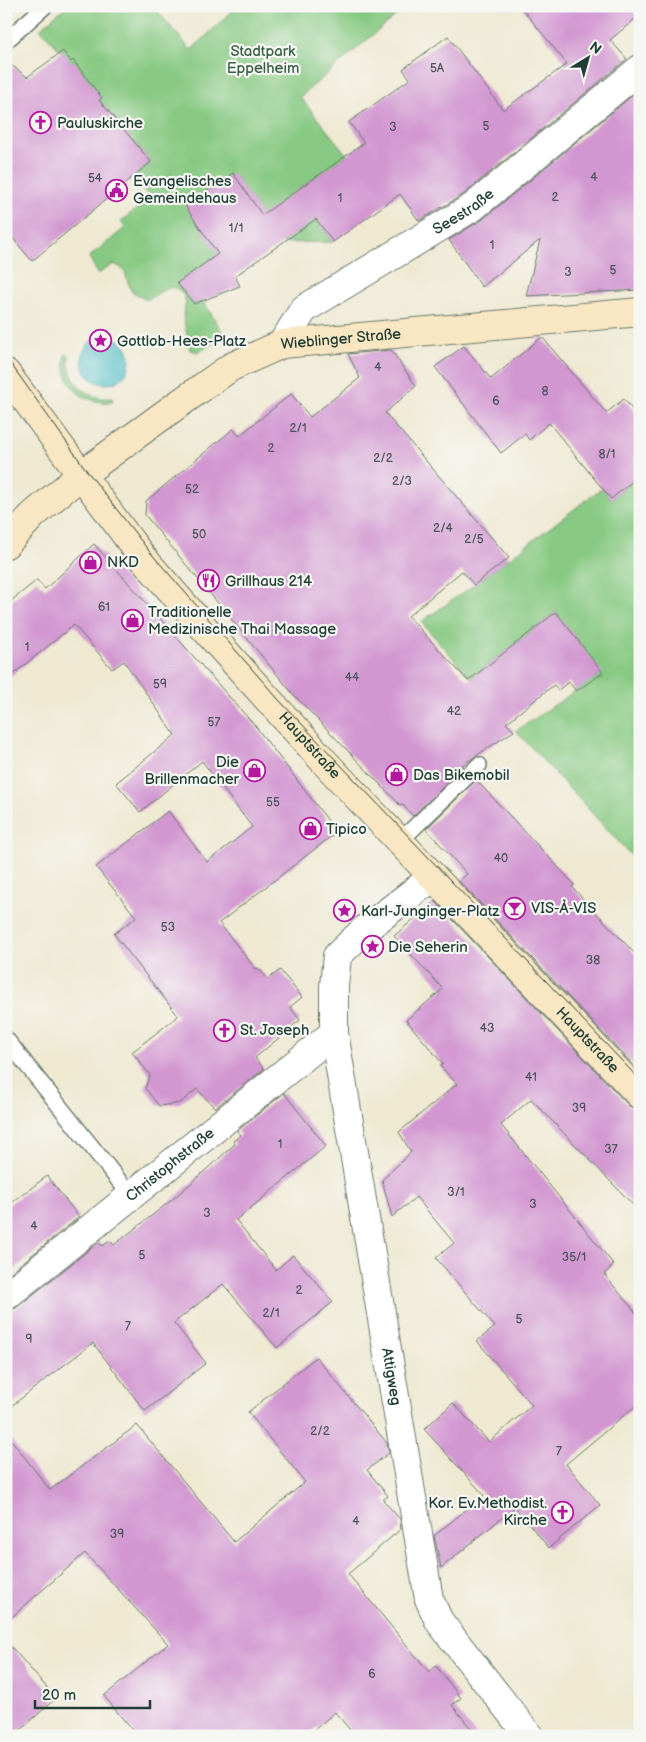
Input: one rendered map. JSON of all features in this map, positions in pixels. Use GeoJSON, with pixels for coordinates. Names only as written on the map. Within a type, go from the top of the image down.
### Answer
{"type":"FeatureCollection","features":[{"type":"Feature","properties":{"kind":"street","name":"Seestraße"},"geometry":{"type":"LineString","coordinates":[[282,344],[304,309],[472,207],[640,69]]}},
{"type":"Feature","properties":{"kind":"street","name":"Wieblinger Straße"},"geometry":{"type":"LineString","coordinates":[[6,544],[33,515],[81,475],[231,367],[282,344],[640,312]]}},
{"type":"Feature","properties":{"kind":"street","name":"Hauptstraße"},"geometry":{"type":"LineString","coordinates":[[6,373],[142,557],[220,646],[400,841],[640,1095]]}},
{"type":"Feature","properties":{"kind":"street","name":"Attigweg"},"geometry":{"type":"LineString","coordinates":[[434,877],[364,930],[337,956],[334,986],[334,1033],[429,1600],[439,1622],[529,1736]]}},
{"type":"Feature","properties":{"kind":"street","name":"Christophstraße"},"geometry":{"type":"LineString","coordinates":[[6,1296],[334,1033]]}},
{"type":"Feature","properties":{"kind":"lane"},"geometry":{"type":"LineString","coordinates":[[6,41],[45,6]]}},
{"type":"Feature","properties":{"kind":"lane"},"geometry":{"type":"LineString","coordinates":[[400,841],[479,765]]}},
{"type":"Feature","properties":{"kind":"lane"},"geometry":{"type":"LineString","coordinates":[[6,1039],[131,1196]]}},
{"type":"Feature","properties":{"kind":"green space","name":"Stadtpark Eppelheim"},"geometry":{"type":"Polygon","coordinates":[[[66,6],[153,6],[191,50],[238,6],[407,6],[300,97],[347,155],[297,190],[333,242],[281,243],[233,173],[186,206],[218,254],[177,283],[194,304],[203,301],[225,336],[199,352],[190,350],[183,315],[186,302],[178,289],[168,288],[146,300],[132,292],[124,272],[119,266],[114,264],[98,274],[89,257],[125,228],[121,221],[150,198],[133,177],[151,162],[99,100],[101,98],[74,60],[71,62],[40,29],[66,6]]]}},
{"type":"Feature","properties":{"kind":"green space"},"geometry":{"type":"Polygon","coordinates":[[[65,355],[69,355],[71,373],[80,387],[94,396],[112,398],[113,402],[92,400],[76,391],[67,375],[65,355]]]}},
{"type":"Feature","properties":{"kind":"green space"},"geometry":{"type":"Polygon","coordinates":[[[640,475],[640,865],[516,731],[602,673],[556,612],[471,678],[421,622],[474,585],[602,488],[611,499],[640,475]]]}},
{"type":"Feature","properties":{"kind":"water"},"geometry":{"type":"Polygon","coordinates":[[[106,336],[115,338],[123,343],[128,351],[130,360],[128,369],[123,377],[115,382],[106,384],[97,382],[89,377],[84,369],[82,360],[84,351],[89,343],[97,338],[106,336]]]}},
{"type":"Feature","properties":{"kind":"building"},"geometry":{"type":"Polygon","coordinates":[[[520,6],[640,6],[640,15],[610,40],[627,59],[464,194],[419,221],[400,194],[333,242],[316,219],[235,276],[240,286],[194,304],[177,283],[218,254],[185,206],[233,173],[262,215],[364,143],[349,122],[410,79],[403,69],[448,36],[503,110],[567,64],[520,6]]]}},
{"type":"Feature","properties":{"kind":"building"},"geometry":{"type":"Polygon","coordinates":[[[63,51],[71,62],[73,60],[102,98],[99,100],[151,162],[32,261],[6,230],[6,61],[27,77],[63,51]]]}},
{"type":"Feature","properties":{"kind":"building"},"geometry":{"type":"Polygon","coordinates":[[[640,89],[640,290],[526,296],[540,240],[482,287],[449,240],[483,219],[640,89]]]}},
{"type":"Feature","properties":{"kind":"building"},"geometry":{"type":"Polygon","coordinates":[[[542,337],[606,413],[624,399],[640,419],[640,475],[611,499],[549,423],[529,440],[525,434],[501,453],[435,367],[464,346],[491,379],[542,337]]]}},
{"type":"Feature","properties":{"kind":"building"},"geometry":{"type":"Polygon","coordinates":[[[391,350],[416,386],[385,413],[509,558],[474,585],[462,571],[408,616],[468,681],[556,612],[603,673],[576,691],[569,682],[558,690],[554,685],[506,723],[514,731],[462,765],[464,767],[413,816],[402,804],[400,805],[294,695],[145,515],[146,501],[233,429],[239,436],[291,394],[310,417],[360,378],[348,354],[391,350]]]}},
{"type":"Feature","properties":{"kind":"building"},"geometry":{"type":"Polygon","coordinates":[[[94,544],[256,727],[337,832],[219,923],[256,969],[258,968],[268,979],[280,970],[302,997],[290,1007],[300,1020],[255,1058],[264,1069],[215,1108],[197,1089],[180,1103],[159,1106],[145,1088],[150,1075],[132,1052],[178,1016],[114,934],[136,917],[96,867],[168,811],[207,862],[252,827],[202,761],[140,812],[116,783],[175,735],[124,661],[112,669],[74,625],[6,680],[6,605],[37,580],[45,589],[94,544]]]}},
{"type":"Feature","properties":{"kind":"building"},"geometry":{"type":"Polygon","coordinates":[[[476,780],[574,884],[572,887],[640,959],[640,1072],[459,881],[467,874],[426,829],[476,780]]]}},
{"type":"Feature","properties":{"kind":"building"},"geometry":{"type":"Polygon","coordinates":[[[435,901],[629,1106],[640,1110],[640,1212],[531,1099],[501,1125],[614,1265],[604,1274],[640,1318],[640,1402],[566,1464],[600,1505],[549,1548],[515,1507],[441,1568],[434,1536],[484,1495],[424,1429],[453,1403],[489,1442],[532,1405],[477,1341],[495,1327],[436,1258],[454,1243],[416,1197],[392,1217],[382,1180],[411,1152],[399,1132],[457,1084],[440,1066],[443,1064],[406,1020],[443,989],[394,936],[435,901]]]}},
{"type":"Feature","properties":{"kind":"building"},"geometry":{"type":"Polygon","coordinates":[[[284,1093],[326,1146],[236,1220],[276,1270],[293,1255],[333,1302],[277,1348],[223,1284],[174,1323],[206,1363],[145,1411],[93,1343],[6,1410],[6,1311],[16,1308],[99,1242],[102,1246],[110,1241],[114,1245],[173,1199],[235,1144],[233,1141],[241,1135],[237,1131],[284,1093]]]}},
{"type":"Feature","properties":{"kind":"building"},"geometry":{"type":"Polygon","coordinates":[[[47,1176],[79,1217],[6,1276],[6,1207],[47,1176]]]}},
{"type":"Feature","properties":{"kind":"building"},"geometry":{"type":"Polygon","coordinates":[[[316,1357],[387,1443],[389,1453],[367,1470],[388,1496],[383,1500],[400,1519],[401,1529],[348,1574],[429,1672],[436,1666],[461,1698],[452,1705],[477,1736],[355,1736],[335,1712],[307,1736],[137,1736],[104,1696],[168,1644],[85,1553],[6,1622],[6,1433],[50,1490],[137,1425],[234,1542],[305,1482],[248,1412],[316,1357]]]}},
{"type":"Feature","properties":{"kind":"building"},"geometry":{"type":"Polygon","coordinates":[[[6,1641],[56,1698],[14,1736],[6,1736],[6,1641]]]}},
{"type":"Feature","properties":{"kind":"tram line"},"geometry":{"type":"LineString","coordinates":[[6,357],[87,471],[149,551],[279,700],[640,1080]]}},
{"type":"Feature","properties":{"kind":"place","name":"Pauluskirche"},"geometry":{"type":"Point","coordinates":[41,123]}},
{"type":"Feature","properties":{"kind":"place","name":"Evangelisches Gemeindehaus"},"geometry":{"type":"Point","coordinates":[117,190]}},
{"type":"Feature","properties":{"kind":"place","name":"Gottlob-Hees-Platz"},"geometry":{"type":"Point","coordinates":[101,341]}},
{"type":"Feature","properties":{"kind":"place","name":"NKD"},"geometry":{"type":"Point","coordinates":[91,562]}},
{"type":"Feature","properties":{"kind":"place","name":"Grillhaus 214"},"geometry":{"type":"Point","coordinates":[209,581]}},
{"type":"Feature","properties":{"kind":"place","name":"Traditionelle Medizinische Thai Massage"},"geometry":{"type":"Point","coordinates":[132,621]}},
{"type":"Feature","properties":{"kind":"place","name":"Die Brillenmacher"},"geometry":{"type":"Point","coordinates":[255,771]}},
{"type":"Feature","properties":{"kind":"place","name":"Das Bikemobil"},"geometry":{"type":"Point","coordinates":[397,775]}},
{"type":"Feature","properties":{"kind":"place","name":"Tipico"},"geometry":{"type":"Point","coordinates":[310,829]}},
{"type":"Feature","properties":{"kind":"place","name":"VIS-À-VIS"},"geometry":{"type":"Point","coordinates":[515,908]}},
{"type":"Feature","properties":{"kind":"place","name":"Karl-Junginger-Platz"},"geometry":{"type":"Point","coordinates":[345,911]}},
{"type":"Feature","properties":{"kind":"place","name":"Die Seherin"},"geometry":{"type":"Point","coordinates":[372,947]}},
{"type":"Feature","properties":{"kind":"place","name":"St. Joseph"},"geometry":{"type":"Point","coordinates":[224,1030]}},
{"type":"Feature","properties":{"kind":"place","name":"Kor. Ev.Methodist. Kirche"},"geometry":{"type":"Point","coordinates":[563,1512]}}]}
